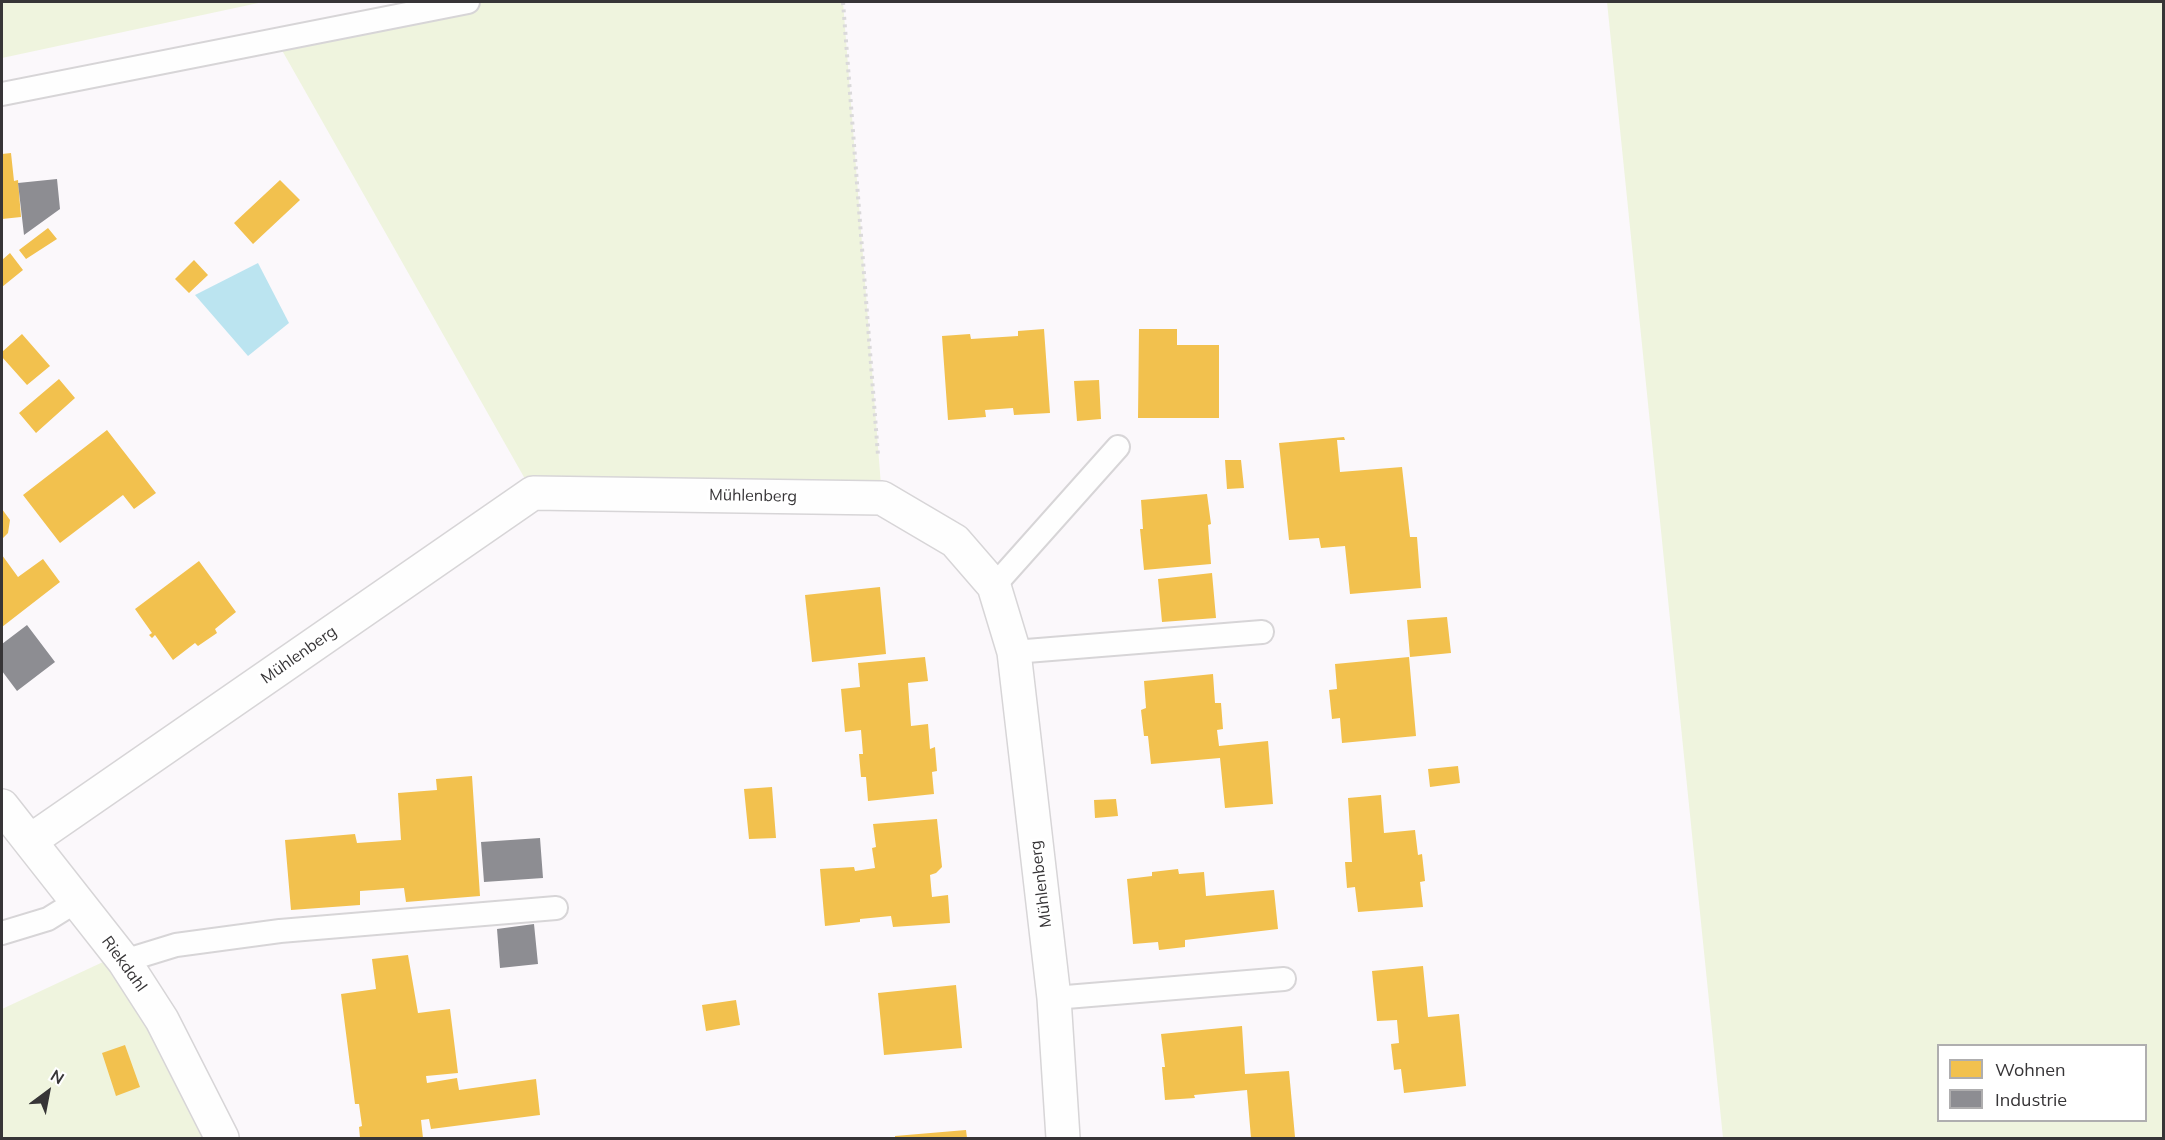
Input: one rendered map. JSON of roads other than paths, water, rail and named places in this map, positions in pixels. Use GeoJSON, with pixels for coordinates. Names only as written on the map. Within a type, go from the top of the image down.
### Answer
{"type":"FeatureCollection","features":[{"type":"Feature","properties":{"kind":"street","name":"Mühlenberg"},"geometry":{"type":"LineString","coordinates":[[30,841],[533,493],[882,498],[955,541],[994,586],[1014,652],[1054,998],[1063,1138]]}},
{"type":"Feature","properties":{"kind":"street","name":"Riekdahl"},"geometry":{"type":"LineString","coordinates":[[2,806],[123,961],[162,1020],[222,1138]]}},
{"type":"Feature","properties":{"kind":"lane"},"geometry":{"type":"LineString","coordinates":[[2,94],[468,2]]}},
{"type":"Feature","properties":{"kind":"lane"},"geometry":{"type":"LineString","coordinates":[[994,586],[1118,447]]}},
{"type":"Feature","properties":{"kind":"lane"},"geometry":{"type":"LineString","coordinates":[[1014,652],[1262,632]]}},
{"type":"Feature","properties":{"kind":"lane"},"geometry":{"type":"LineString","coordinates":[[2,933],[48,919],[77,900]]}},
{"type":"Feature","properties":{"kind":"lane"},"geometry":{"type":"LineString","coordinates":[[123,961],[176,945],[280,931],[556,908]]}},
{"type":"Feature","properties":{"kind":"lane"},"geometry":{"type":"LineString","coordinates":[[1054,998],[1284,979]]}},
{"type":"Feature","properties":{"kind":"water"},"geometry":{"type":"Polygon","coordinates":[[[258,263],[289,323],[248,356],[195,295],[258,263]]]}}]}
